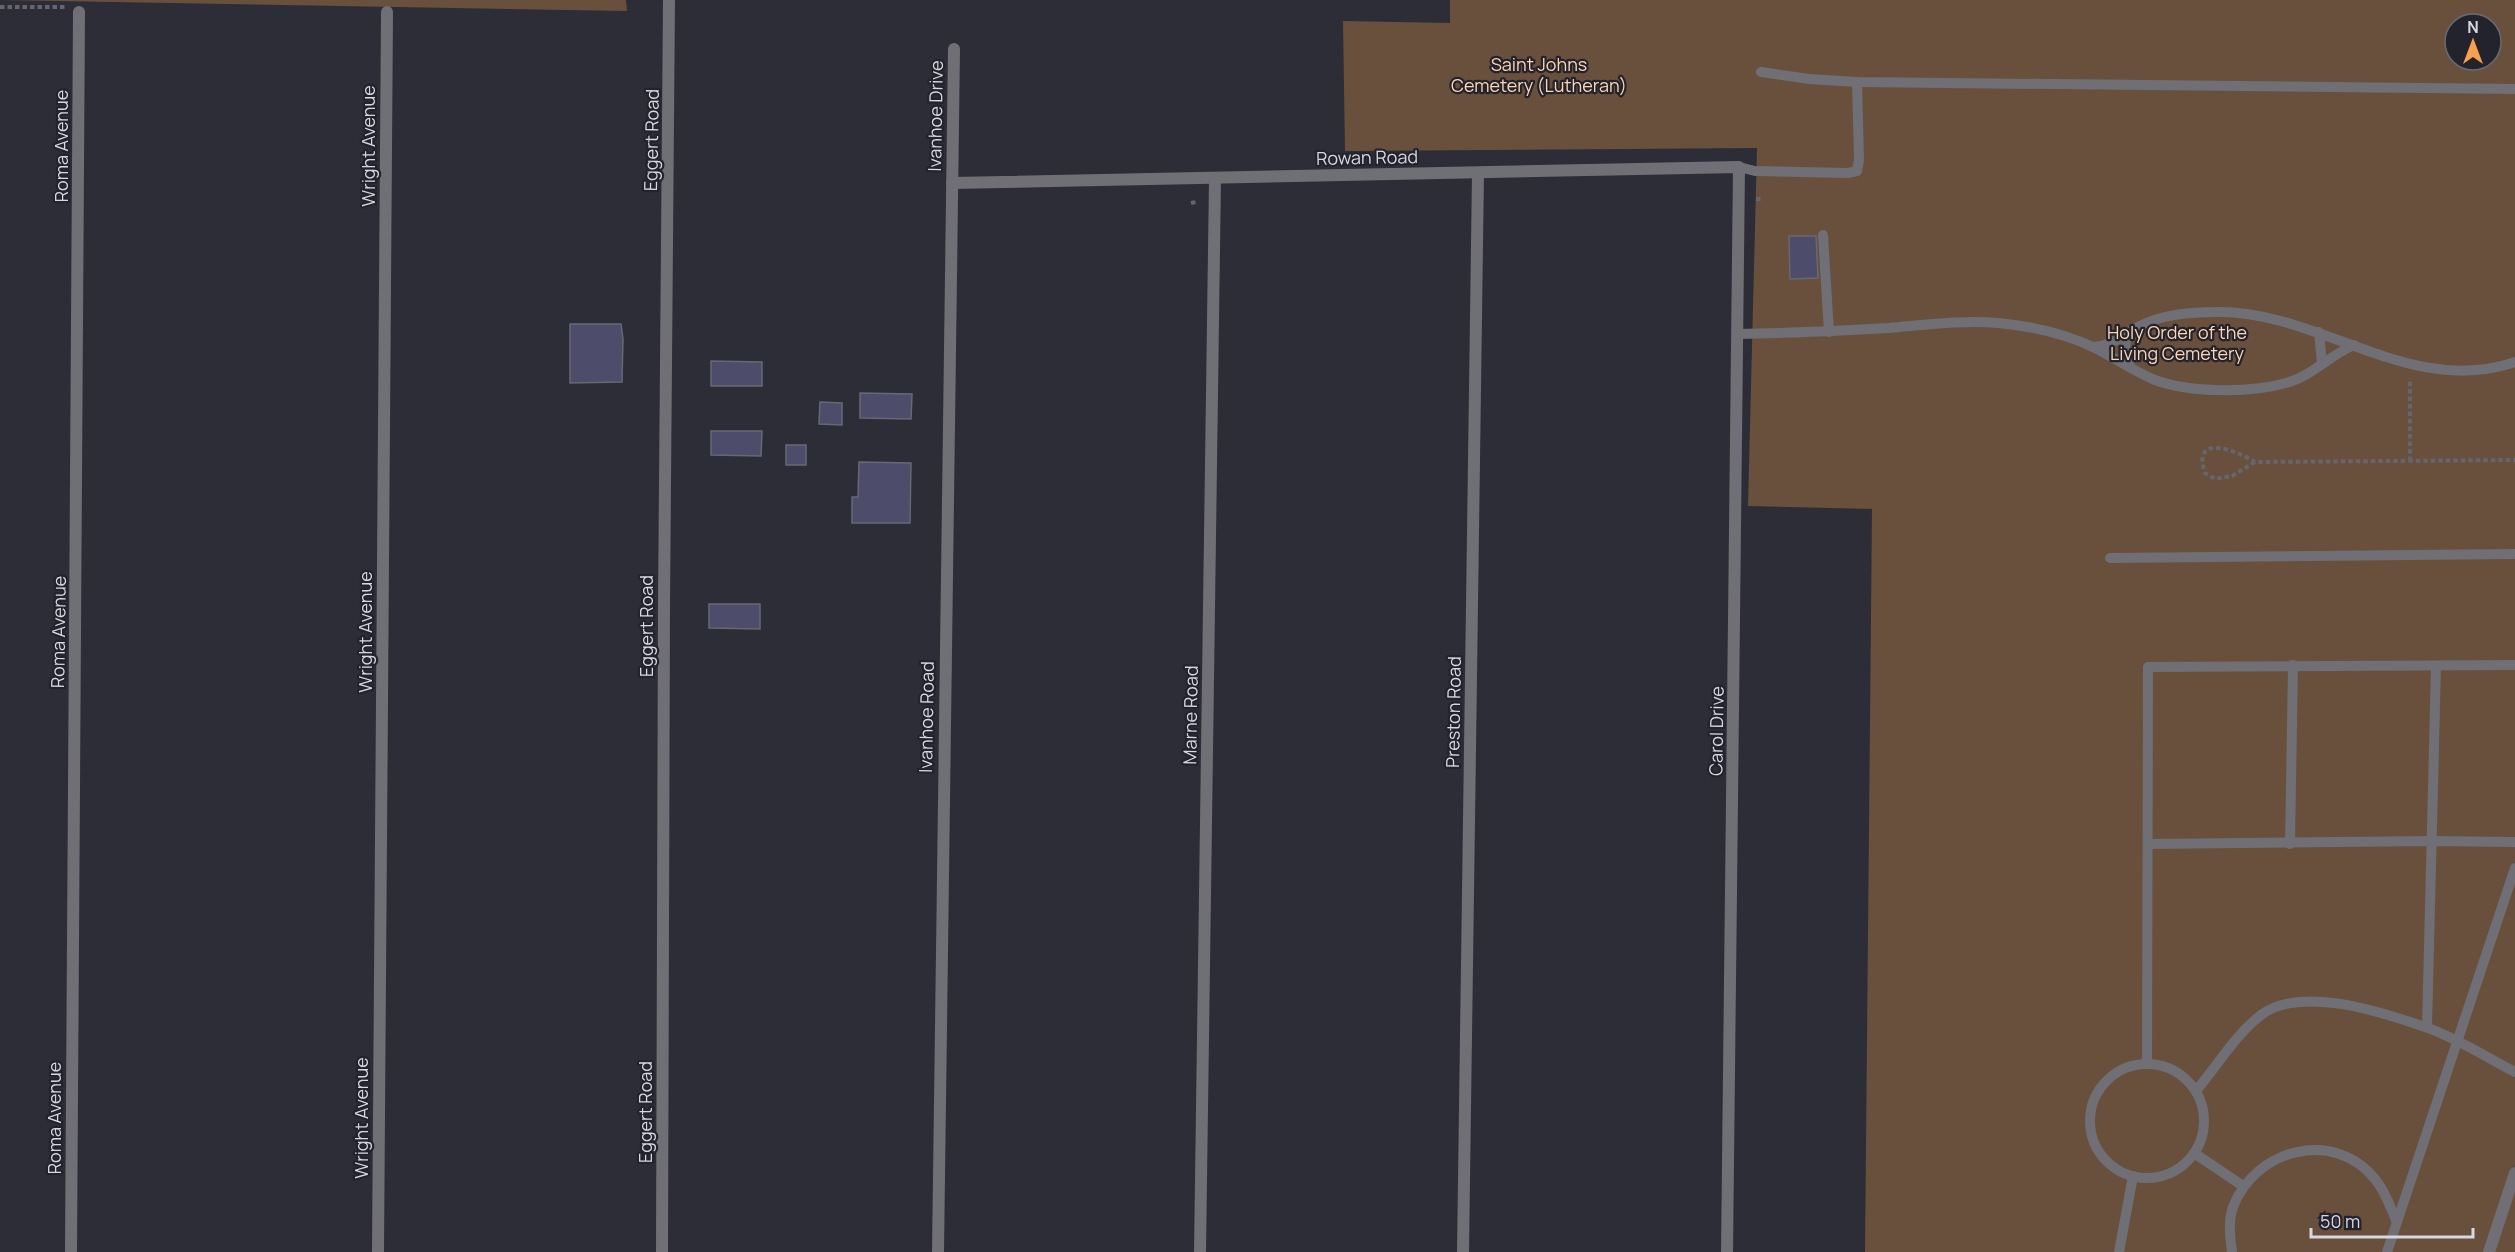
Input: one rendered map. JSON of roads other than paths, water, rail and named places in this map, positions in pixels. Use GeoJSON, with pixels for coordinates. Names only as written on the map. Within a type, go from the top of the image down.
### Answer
{"type":"FeatureCollection","features":[{"type":"Feature","properties":{"kind":"street","name":"Eggert Road"},"geometry":{"type":"LineString","coordinates":[[662,1252],[669,0]]}},
{"type":"Feature","properties":{"kind":"street","name":"Roma Avenue"},"geometry":{"type":"LineString","coordinates":[[70,1252],[79,12]]}},
{"type":"Feature","properties":{"kind":"street","name":"Wright Avenue"},"geometry":{"type":"LineString","coordinates":[[378,1252],[387,12]]}},
{"type":"Feature","properties":{"kind":"street","name":"Ivanhoe Drive"},"geometry":{"type":"LineString","coordinates":[[952,183],[954,49]]}},
{"type":"Feature","properties":{"kind":"street","name":"Rowan Road"},"geometry":{"type":"LineString","coordinates":[[952,183],[1739,167]]}},
{"type":"Feature","properties":{"kind":"street","name":"Carol Drive"},"geometry":{"type":"LineString","coordinates":[[1727,1252],[1739,167]]}},
{"type":"Feature","properties":{"kind":"street","name":"Preston Road"},"geometry":{"type":"LineString","coordinates":[[1463,1252],[1478,173]]}},
{"type":"Feature","properties":{"kind":"street","name":"Marne Road"},"geometry":{"type":"LineString","coordinates":[[1200,1252],[1215,178]]}},
{"type":"Feature","properties":{"kind":"street","name":"Ivanhoe Road"},"geometry":{"type":"LineString","coordinates":[[938,1252],[952,183]]}},
{"type":"Feature","properties":{"kind":"street"},"geometry":{"type":"LineString","coordinates":[[2489,1252],[2515,1173]]}},
{"type":"Feature","properties":{"kind":"lane"},"geometry":{"type":"LineString","coordinates":[[1761,72],[1809,79],[1857,82],[2515,89]]}},
{"type":"Feature","properties":{"kind":"lane"},"geometry":{"type":"LineString","coordinates":[[1739,167],[1763,171],[1857,171],[1859,160],[1857,82]]}},
{"type":"Feature","properties":{"kind":"lane"},"geometry":{"type":"LineString","coordinates":[[1822,235],[1829,332]]}},
{"type":"Feature","properties":{"kind":"lane"},"geometry":{"type":"LineString","coordinates":[[2093,347],[2110,344],[2127,336],[2136,328],[2165,316],[2219,312],[2263,316],[2290,322],[2414,366],[2461,370],[2515,362]]}},
{"type":"Feature","properties":{"kind":"lane"},"geometry":{"type":"LineString","coordinates":[[1738,334],[1829,332],[1977,322],[2036,330],[2093,347],[2165,383],[2225,389],[2286,383],[2303,377],[2354,345]]}},
{"type":"Feature","properties":{"kind":"lane"},"geometry":{"type":"LineString","coordinates":[[2319,332],[2322,363]]}},
{"type":"Feature","properties":{"kind":"lane"},"geometry":{"type":"LineString","coordinates":[[2127,336],[2125,348],[2130,366]]}},
{"type":"Feature","properties":{"kind":"lane"},"geometry":{"type":"LineString","coordinates":[[2110,558],[2515,554]]}},
{"type":"Feature","properties":{"kind":"lane"},"geometry":{"type":"LineString","coordinates":[[2290,844],[2293,665]]}},
{"type":"Feature","properties":{"kind":"lane"},"geometry":{"type":"LineString","coordinates":[[2147,1064],[2148,667],[2515,665]]}},
{"type":"Feature","properties":{"kind":"lane"},"geometry":{"type":"LineString","coordinates":[[2427,1027],[2436,666]]}},
{"type":"Feature","properties":{"kind":"lane"},"geometry":{"type":"LineString","coordinates":[[2149,844],[2515,842]]}},
{"type":"Feature","properties":{"kind":"lane"},"geometry":{"type":"LineString","coordinates":[[2387,1252],[2515,868]]}},
{"type":"Feature","properties":{"kind":"lane"},"geometry":{"type":"LineString","coordinates":[[2196,1091],[2240,1036],[2262,1014],[2285,1003],[2310,1000],[2335,1002],[2427,1027],[2515,1072]]}},
{"type":"Feature","properties":{"kind":"lane"},"geometry":{"type":"LineString","coordinates":[[2147,1064],[2162,1065],[2187,1080],[2202,1103],[2204,1128],[2194,1153],[2178,1169],[2156,1177],[2133,1176],[2112,1166],[2096,1148],[2090,1126],[2092,1102],[2104,1082],[2124,1068],[2147,1064]]}},
{"type":"Feature","properties":{"kind":"lane"},"geometry":{"type":"LineString","coordinates":[[2232,1252],[2229,1232],[2232,1208],[2243,1186],[2258,1170],[2276,1158],[2296,1151],[2318,1150],[2339,1154],[2358,1164],[2374,1178],[2386,1196],[2396,1220]]}},
{"type":"Feature","properties":{"kind":"lane"},"geometry":{"type":"LineString","coordinates":[[2194,1153],[2243,1186]]}},
{"type":"Feature","properties":{"kind":"lane"},"geometry":{"type":"LineString","coordinates":[[2120,1252],[2133,1176]]}},
{"type":"Feature","properties":{"kind":"park label","name":"Saint Johns Cemetery (Lutheran)"},"geometry":{"type":"Point","coordinates":[1539,74]}},
{"type":"Feature","properties":{"kind":"park label","name":"Holy Order of the Living Cemetery"},"geometry":{"type":"Point","coordinates":[2177,342]}}]}
